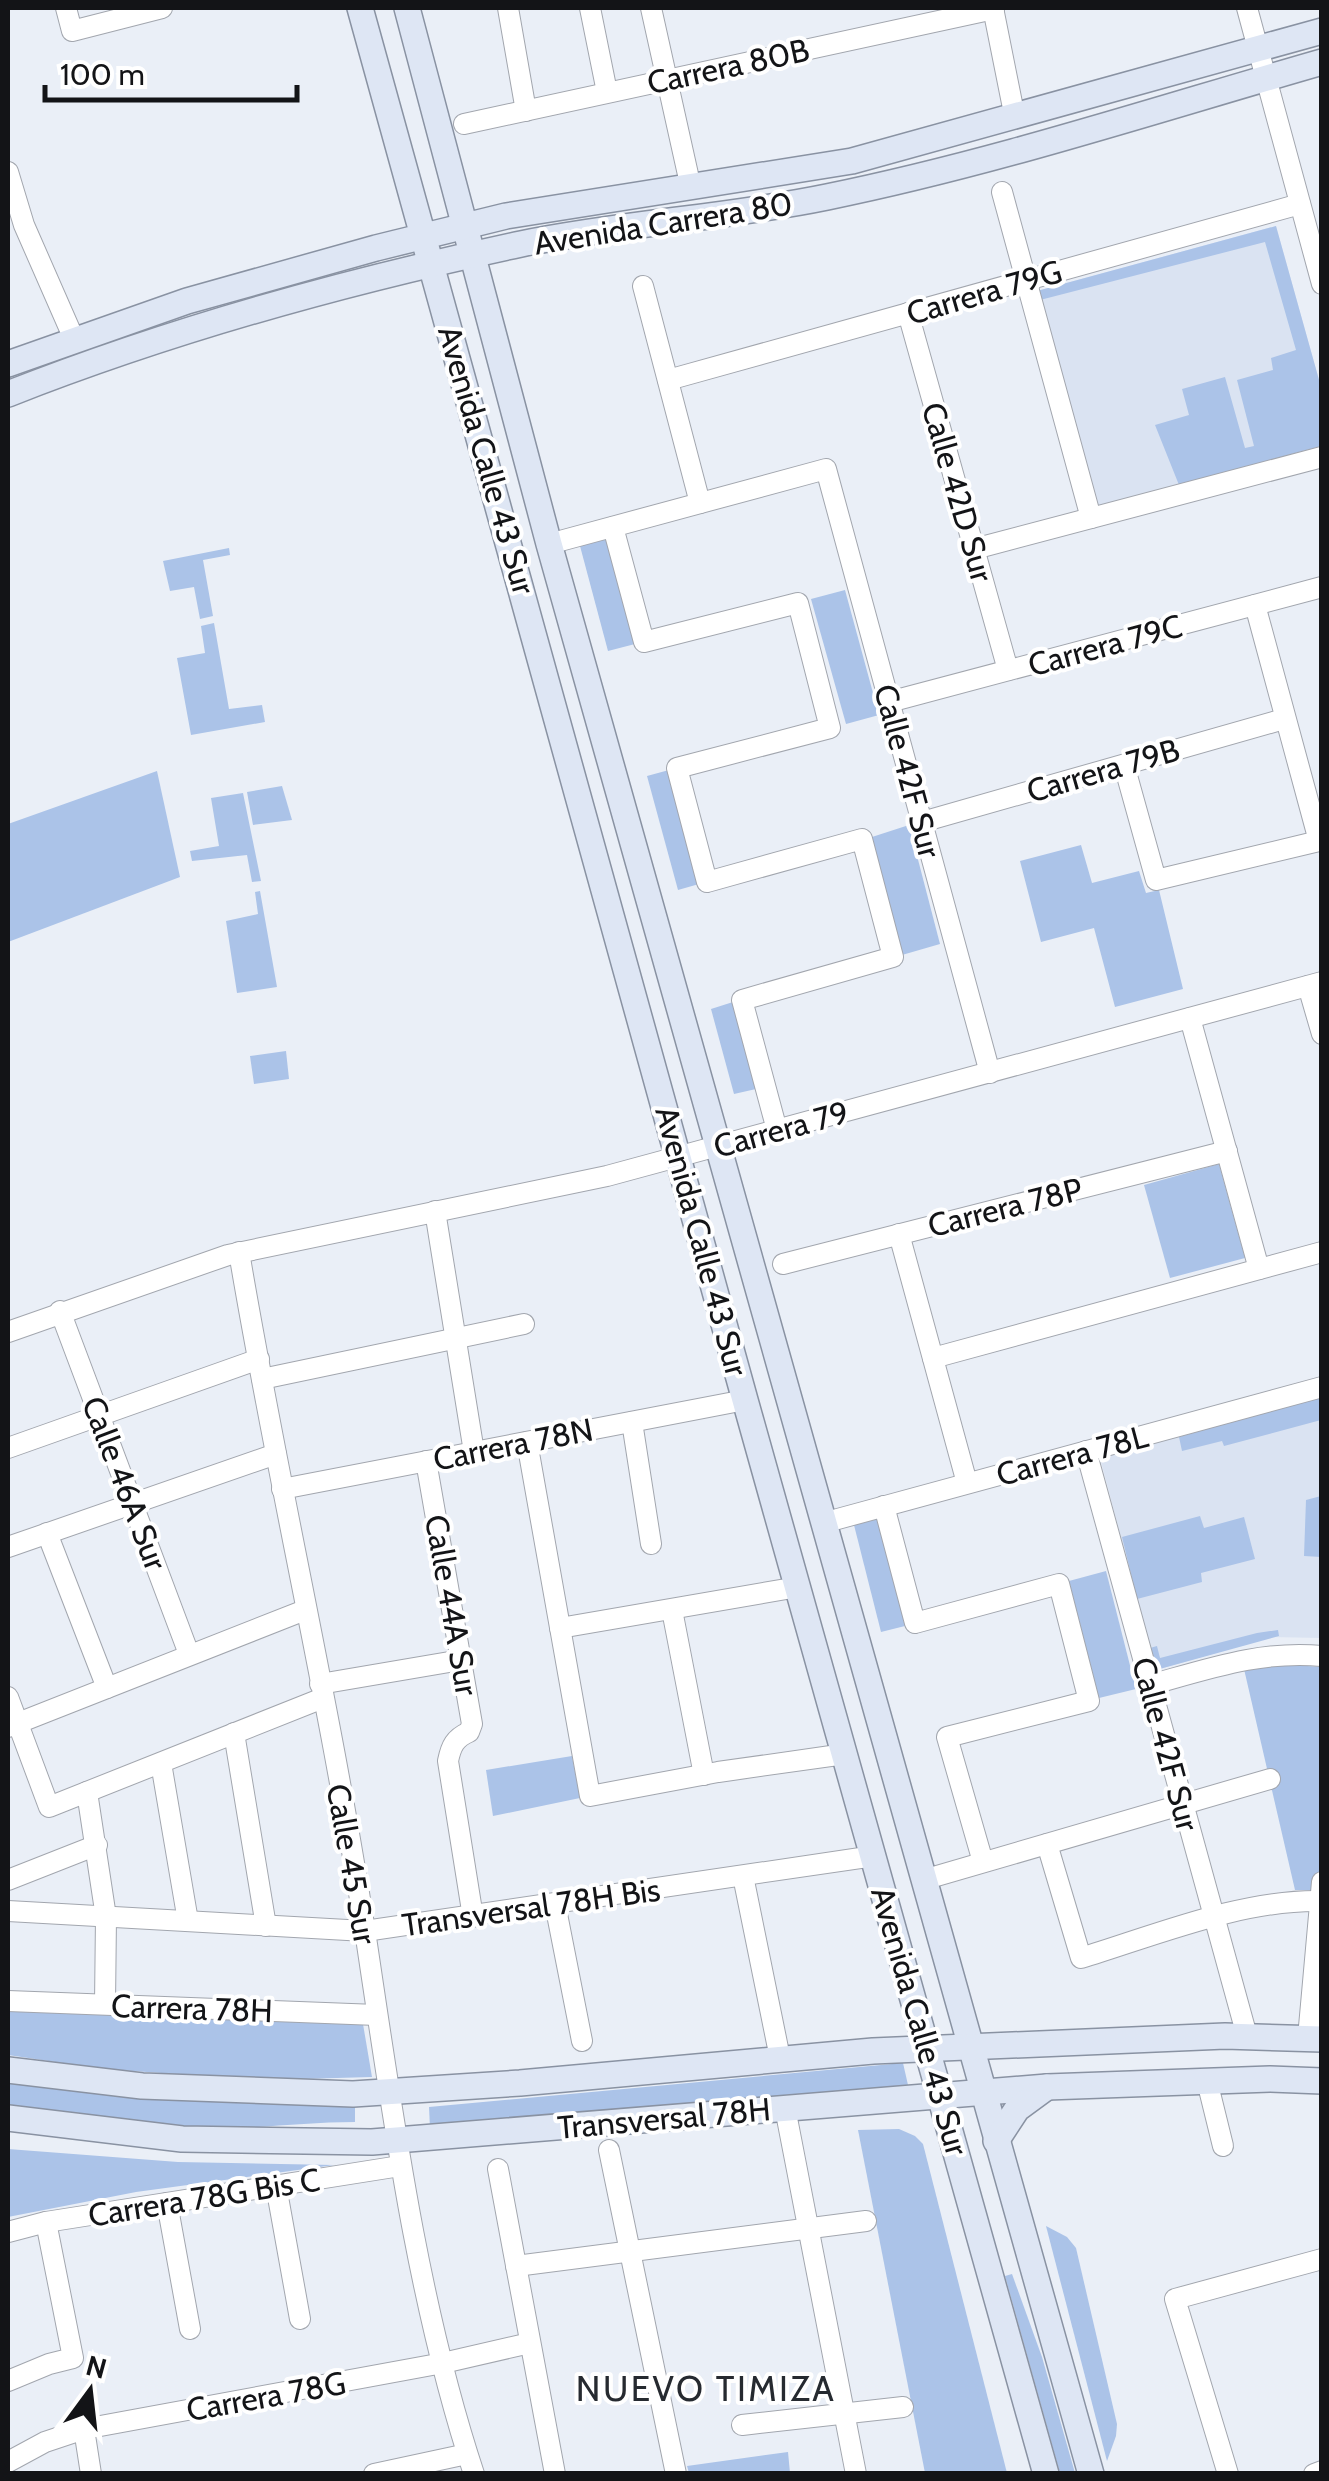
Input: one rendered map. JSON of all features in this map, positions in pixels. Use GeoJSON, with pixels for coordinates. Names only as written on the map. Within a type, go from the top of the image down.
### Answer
{"type":"FeatureCollection","features":[{"type":"Feature","properties":{"kind":"main road","name":"Avenida Calle 43 Sur"},"geometry":{"type":"LineString","coordinates":[[360,8],[744,1400],[1046,2474]]}},
{"type":"Feature","properties":{"kind":"main road","name":"Avenida Calle 43 Sur"},"geometry":{"type":"LineString","coordinates":[[406,8],[549,544],[1091,2474]]}},
{"type":"Feature","properties":{"kind":"main road","name":"Avenida Carrera 80"},"geometry":{"type":"LineString","coordinates":[[8,364],[262,279],[424,236],[536,211],[838,164],[1322,31]]}},
{"type":"Feature","properties":{"kind":"main road","name":"Avenida Carrera 80"},"geometry":{"type":"LineString","coordinates":[[8,394],[109,356],[218,322],[433,266],[552,238],[825,198],[976,160],[1322,62]]}},
{"type":"Feature","properties":{"kind":"main road","name":"Transversal 78H"},"geometry":{"type":"LineString","coordinates":[[8,2070],[142,2086],[308,2094],[389,2093],[928,2048],[1248,2036],[1315,2039]]}},
{"type":"Feature","properties":{"kind":"main road","name":"Transversal 78H"},"geometry":{"type":"LineString","coordinates":[[8,2118],[182,2138],[399,2154],[784,2108],[1046,2087],[1322,2081]]}},
{"type":"Feature","properties":{"kind":"main road"},"geometry":{"type":"LineString","coordinates":[[996,2140],[1017,2109],[1046,2087]]}},
{"type":"Feature","properties":{"kind":"street"},"geometry":{"type":"LineString","coordinates":[[66,8],[72,32],[162,8]]}},
{"type":"Feature","properties":{"kind":"street"},"geometry":{"type":"LineString","coordinates":[[508,8],[526,110]]}},
{"type":"Feature","properties":{"kind":"street"},"geometry":{"type":"LineString","coordinates":[[590,8],[606,92]]}},
{"type":"Feature","properties":{"kind":"street"},"geometry":{"type":"LineString","coordinates":[[651,8],[690,188]]}},
{"type":"Feature","properties":{"kind":"street"},"geometry":{"type":"LineString","coordinates":[[993,8],[1016,118]]}},
{"type":"Feature","properties":{"kind":"street","name":"Carrera 80B"},"geometry":{"type":"LineString","coordinates":[[464,124],[993,8]]}},
{"type":"Feature","properties":{"kind":"street"},"geometry":{"type":"LineString","coordinates":[[1247,8],[1322,284]]}},
{"type":"Feature","properties":{"kind":"street"},"geometry":{"type":"LineString","coordinates":[[8,172],[16,227],[74,340]]}},
{"type":"Feature","properties":{"kind":"street"},"geometry":{"type":"LineString","coordinates":[[1002,192],[1091,518]]}},
{"type":"Feature","properties":{"kind":"street","name":"Carrera 79G"},"geometry":{"type":"LineString","coordinates":[[668,380],[1300,204]]}},
{"type":"Feature","properties":{"kind":"street"},"geometry":{"type":"LineString","coordinates":[[549,544],[700,503],[643,286]]}},
{"type":"Feature","properties":{"kind":"street","name":"Calle 42D Sur"},"geometry":{"type":"LineString","coordinates":[[908,313],[1008,670]]}},
{"type":"Feature","properties":{"kind":"street"},"geometry":{"type":"LineString","coordinates":[[974,549],[1322,457]]}},
{"type":"Feature","properties":{"kind":"street","name":"Calle 42F Sur"},"geometry":{"type":"LineString","coordinates":[[700,503],[826,469],[990,1073]]}},
{"type":"Feature","properties":{"kind":"street"},"geometry":{"type":"LineString","coordinates":[[613,526],[644,642],[798,604],[830,728],[678,768],[707,882],[862,839],[893,957],[742,1000],[777,1130]]}},
{"type":"Feature","properties":{"kind":"street","name":"Carrera 79C"},"geometry":{"type":"LineString","coordinates":[[889,702],[1322,587]]}},
{"type":"Feature","properties":{"kind":"street"},"geometry":{"type":"LineString","coordinates":[[1124,765],[1156,880],[1318,841],[1256,604]]}},
{"type":"Feature","properties":{"kind":"street","name":"Carrera 79B"},"geometry":{"type":"LineString","coordinates":[[922,822],[1284,719]]}},
{"type":"Feature","properties":{"kind":"street"},"geometry":{"type":"LineString","coordinates":[[1315,984],[1322,1034]]}},
{"type":"Feature","properties":{"kind":"street","name":"Carrera 79"},"geometry":{"type":"LineString","coordinates":[[8,1332],[240,1252],[568,1185],[1315,984]]}},
{"type":"Feature","properties":{"kind":"street"},"geometry":{"type":"LineString","coordinates":[[1190,1018],[1260,1268]]}},
{"type":"Feature","properties":{"kind":"street","name":"Carrera 78P"},"geometry":{"type":"LineString","coordinates":[[782,1264],[1227,1150]]}},
{"type":"Feature","properties":{"kind":"street"},"geometry":{"type":"LineString","coordinates":[[435,1211],[474,1452]]}},
{"type":"Feature","properties":{"kind":"street"},"geometry":{"type":"LineString","coordinates":[[899,1234],[967,1484]]}},
{"type":"Feature","properties":{"kind":"street","name":"Calle 45 Sur"},"geometry":{"type":"LineString","coordinates":[[240,1252],[365,1931],[399,2154],[444,2363],[471,2464]]}},
{"type":"Feature","properties":{"kind":"street"},"geometry":{"type":"LineString","coordinates":[[933,1358],[1322,1252]]}},
{"type":"Feature","properties":{"kind":"street","name":"Calle 46A Sur"},"geometry":{"type":"LineString","coordinates":[[60,1311],[190,1654]]}},
{"type":"Feature","properties":{"kind":"street"},"geometry":{"type":"LineString","coordinates":[[8,1448],[99,1415],[260,1369],[524,1324]]}},
{"type":"Feature","properties":{"kind":"street","name":"Carrera 78L"},"geometry":{"type":"LineString","coordinates":[[823,1523],[1322,1387]]}},
{"type":"Feature","properties":{"kind":"street","name":"Carrera 78N"},"geometry":{"type":"LineString","coordinates":[[282,1489],[744,1400]]}},
{"type":"Feature","properties":{"kind":"street"},"geometry":{"type":"LineString","coordinates":[[632,1422],[651,1544]]}},
{"type":"Feature","properties":{"kind":"street"},"geometry":{"type":"LineString","coordinates":[[527,1442],[567,1627],[596,1795],[844,1754]]}},
{"type":"Feature","properties":{"kind":"street","name":"Calle 42F Sur"},"geometry":{"type":"LineString","coordinates":[[1086,1451],[1248,2036]]}},
{"type":"Feature","properties":{"kind":"street"},"geometry":{"type":"LineString","coordinates":[[8,1547],[276,1454]]}},
{"type":"Feature","properties":{"kind":"street","name":"Calle 44A Sur"},"geometry":{"type":"LineString","coordinates":[[426,1461],[472,1724],[469,1732],[450,1746],[448,1761],[474,1917]]}},
{"type":"Feature","properties":{"kind":"street"},"geometry":{"type":"LineString","coordinates":[[884,1506],[915,1623],[1059,1584],[1089,1700],[947,1737],[983,1862]]}},
{"type":"Feature","properties":{"kind":"street"},"geometry":{"type":"LineString","coordinates":[[46,1534],[107,1688]]}},
{"type":"Feature","properties":{"kind":"street"},"geometry":{"type":"LineString","coordinates":[[567,1627],[798,1588]]}},
{"type":"Feature","properties":{"kind":"street"},"geometry":{"type":"LineString","coordinates":[[677,1609],[711,1773]]}},
{"type":"Feature","properties":{"kind":"street"},"geometry":{"type":"LineString","coordinates":[[12,1725],[305,1610]]}},
{"type":"Feature","properties":{"kind":"street"},"geometry":{"type":"LineString","coordinates":[[1150,1685],[1264,1655],[1322,1656]]}},
{"type":"Feature","properties":{"kind":"street"},"geometry":{"type":"LineString","coordinates":[[8,1697],[12,1725],[49,1807],[234,1733],[322,1691],[461,1660]]}},
{"type":"Feature","properties":{"kind":"street"},"geometry":{"type":"LineString","coordinates":[[234,1733],[266,1926]]}},
{"type":"Feature","properties":{"kind":"street"},"geometry":{"type":"LineString","coordinates":[[161,1763],[188,1921]]}},
{"type":"Feature","properties":{"kind":"street"},"geometry":{"type":"LineString","coordinates":[[923,1880],[1270,1779]]}},
{"type":"Feature","properties":{"kind":"street"},"geometry":{"type":"LineString","coordinates":[[87,1792],[106,1917],[105,2004]]}},
{"type":"Feature","properties":{"kind":"street"},"geometry":{"type":"LineString","coordinates":[[8,1880],[97,1844]]}},
{"type":"Feature","properties":{"kind":"street"},"geometry":{"type":"LineString","coordinates":[[1047,1844],[1081,1958],[1214,1918],[1321,1894],[1315,2039]]}},
{"type":"Feature","properties":{"kind":"street","name":"Transversal 78H Bis"},"geometry":{"type":"LineString","coordinates":[[8,1911],[365,1931],[874,1856]]}},
{"type":"Feature","properties":{"kind":"street"},"geometry":{"type":"LineString","coordinates":[[743,1876],[780,2058]]}},
{"type":"Feature","properties":{"kind":"street"},"geometry":{"type":"LineString","coordinates":[[555,1904],[582,2041]]}},
{"type":"Feature","properties":{"kind":"street","name":"Carrera 78H"},"geometry":{"type":"LineString","coordinates":[[8,2001],[377,2014]]}},
{"type":"Feature","properties":{"kind":"street"},"geometry":{"type":"LineString","coordinates":[[1207,2081],[1223,2146]]}},
{"type":"Feature","properties":{"kind":"street"},"geometry":{"type":"LineString","coordinates":[[784,2108],[856,2474]]}},
{"type":"Feature","properties":{"kind":"street"},"geometry":{"type":"LineString","coordinates":[[610,2150],[676,2474]]}},
{"type":"Feature","properties":{"kind":"street","name":"Carrera 78G Bis C"},"geometry":{"type":"LineString","coordinates":[[8,2232],[46,2222],[276,2186],[399,2154]]}},
{"type":"Feature","properties":{"kind":"street"},"geometry":{"type":"LineString","coordinates":[[498,2170],[555,2474]]}},
{"type":"Feature","properties":{"kind":"street"},"geometry":{"type":"LineString","coordinates":[[276,2186],[300,2319]]}},
{"type":"Feature","properties":{"kind":"street"},"geometry":{"type":"LineString","coordinates":[[167,2203],[190,2329]]}},
{"type":"Feature","properties":{"kind":"street"},"geometry":{"type":"LineString","coordinates":[[516,2266],[866,2220]]}},
{"type":"Feature","properties":{"kind":"street"},"geometry":{"type":"LineString","coordinates":[[8,2381],[73,2358],[46,2222]]}},
{"type":"Feature","properties":{"kind":"street"},"geometry":{"type":"LineString","coordinates":[[1228,2474],[1175,2299],[1322,2259]]}},
{"type":"Feature","properties":{"kind":"street","name":"Carrera 78G"},"geometry":{"type":"LineString","coordinates":[[8,2462],[45,2442],[84,2429],[444,2363],[530,2343]]}},
{"type":"Feature","properties":{"kind":"street"},"geometry":{"type":"LineString","coordinates":[[742,2425],[903,2407]]}},
{"type":"Feature","properties":{"kind":"street"},"geometry":{"type":"LineString","coordinates":[[84,2429],[91,2474]]}},
{"type":"Feature","properties":{"kind":"street"},"geometry":{"type":"LineString","coordinates":[[374,2474],[471,2464]]}},
{"type":"Feature","properties":{"kind":"street"},"geometry":{"type":"LineString","coordinates":[[1314,2474],[1322,2471]]}},
{"type":"Feature","properties":{"kind":"shaded area"},"geometry":{"type":"Polygon","coordinates":[[[1276,226],[1321,387],[1321,446],[1096,507],[1037,291],[1276,226]]]}},
{"type":"Feature","properties":{"kind":"shaded area"},"geometry":{"type":"Polygon","coordinates":[[[1276,226],[1321,387],[1321,446],[1179,485],[1155,425],[1189,415],[1182,389],[1225,377],[1245,448],[1254,446],[1237,380],[1273,370],[1271,358],[1296,350],[1265,242],[1040,300],[1037,291],[1276,226]]]}},
{"type":"Feature","properties":{"kind":"shaded area"},"geometry":{"type":"Polygon","coordinates":[[[607,539],[635,644],[608,651],[580,546],[607,539]]]}},
{"type":"Feature","properties":{"kind":"shaded area"},"geometry":{"type":"Polygon","coordinates":[[[229,548],[230,555],[203,560],[213,616],[200,619],[194,587],[170,591],[163,561],[229,548]]]}},
{"type":"Feature","properties":{"kind":"shaded area"},"geometry":{"type":"Polygon","coordinates":[[[845,590],[879,715],[846,724],[811,599],[845,590]]]}},
{"type":"Feature","properties":{"kind":"shaded area"},"geometry":{"type":"Polygon","coordinates":[[[214,623],[229,709],[262,705],[265,722],[191,735],[177,658],[205,653],[201,626],[214,623]]]}},
{"type":"Feature","properties":{"kind":"shaded area"},"geometry":{"type":"Polygon","coordinates":[[[669,770],[699,884],[678,890],[647,776],[669,770]]]}},
{"type":"Feature","properties":{"kind":"shaded area"},"geometry":{"type":"Polygon","coordinates":[[[157,771],[180,877],[8,942],[8,824],[157,771]]]}},
{"type":"Feature","properties":{"kind":"shaded area"},"geometry":{"type":"Polygon","coordinates":[[[282,786],[292,820],[253,825],[247,792],[282,786]]]}},
{"type":"Feature","properties":{"kind":"shaded area"},"geometry":{"type":"Polygon","coordinates":[[[243,793],[261,881],[252,882],[247,855],[192,861],[190,851],[219,846],[211,798],[243,793]]]}},
{"type":"Feature","properties":{"kind":"shaded area"},"geometry":{"type":"Polygon","coordinates":[[[909,825],[940,944],[902,955],[872,837],[909,825]]]}},
{"type":"Feature","properties":{"kind":"shaded area"},"geometry":{"type":"Polygon","coordinates":[[[1081,845],[1092,883],[1139,871],[1146,893],[1159,890],[1183,989],[1115,1007],[1094,928],[1041,942],[1020,861],[1081,845]]]}},
{"type":"Feature","properties":{"kind":"shaded area"},"geometry":{"type":"Polygon","coordinates":[[[260,891],[277,987],[237,993],[226,921],[258,914],[255,892],[260,891]]]}},
{"type":"Feature","properties":{"kind":"shaded area"},"geometry":{"type":"Polygon","coordinates":[[[733,1002],[756,1089],[734,1094],[711,1009],[733,1002]]]}},
{"type":"Feature","properties":{"kind":"shaded area"},"geometry":{"type":"Polygon","coordinates":[[[286,1051],[289,1079],[254,1084],[250,1056],[286,1051]]]}},
{"type":"Feature","properties":{"kind":"shaded area"},"geometry":{"type":"Polygon","coordinates":[[[1219,1164],[1245,1258],[1170,1278],[1144,1185],[1219,1164]]]}},
{"type":"Feature","properties":{"kind":"shaded area"},"geometry":{"type":"Polygon","coordinates":[[[1321,1396],[1321,1638],[1271,1637],[1156,1670],[1100,1458],[1321,1396]]]}},
{"type":"Feature","properties":{"kind":"shaded area"},"geometry":{"type":"Polygon","coordinates":[[[1321,1396],[1321,1420],[1224,1446],[1222,1441],[1182,1451],[1179,1437],[1321,1396]]]}},
{"type":"Feature","properties":{"kind":"shaded area"},"geometry":{"type":"Polygon","coordinates":[[[1321,1496],[1321,1557],[1304,1556],[1306,1500],[1321,1496]]]}},
{"type":"Feature","properties":{"kind":"shaded area"},"geometry":{"type":"Polygon","coordinates":[[[1200,1516],[1204,1528],[1244,1517],[1255,1559],[1201,1573],[1202,1582],[1137,1599],[1122,1537],[1200,1516]]]}},
{"type":"Feature","properties":{"kind":"shaded area"},"geometry":{"type":"Polygon","coordinates":[[[878,1519],[905,1626],[881,1632],[854,1525],[878,1519]]]}},
{"type":"Feature","properties":{"kind":"shaded area"},"geometry":{"type":"Polygon","coordinates":[[[1106,1571],[1136,1689],[1099,1698],[1069,1581],[1106,1571]]]}},
{"type":"Feature","properties":{"kind":"shaded area"},"geometry":{"type":"Polygon","coordinates":[[[1278,1630],[1279,1636],[1156,1670],[1150,1648],[1157,1646],[1160,1658],[1278,1630]]]}},
{"type":"Feature","properties":{"kind":"shaded area"},"geometry":{"type":"Polygon","coordinates":[[[1280,1664],[1321,1667],[1321,1890],[1295,1890],[1244,1669],[1280,1664]]]}},
{"type":"Feature","properties":{"kind":"shaded area"},"geometry":{"type":"Polygon","coordinates":[[[572,1756],[580,1798],[493,1816],[486,1770],[572,1756]]]}},
{"type":"Feature","properties":{"kind":"shaded area"},"geometry":{"type":"Polygon","coordinates":[[[8,2009],[363,2024],[372,2077],[265,2080],[103,2069],[8,2055],[8,2009]]]}},
{"type":"Feature","properties":{"kind":"shaded area"},"geometry":{"type":"Polygon","coordinates":[[[903,2063],[908,2085],[430,2128],[429,2107],[903,2063]]]}},
{"type":"Feature","properties":{"kind":"shaded area"},"geometry":{"type":"Polygon","coordinates":[[[8,2080],[128,2096],[355,2105],[355,2122],[204,2129],[120,2122],[8,2107],[8,2080]]]}},
{"type":"Feature","properties":{"kind":"shaded area"},"geometry":{"type":"Polygon","coordinates":[[[899,2129],[923,2144],[1007,2473],[925,2473],[858,2130],[899,2129]]]}},
{"type":"Feature","properties":{"kind":"shaded area"},"geometry":{"type":"Polygon","coordinates":[[[8,2149],[178,2162],[334,2165],[136,2192],[8,2217],[8,2149]]]}},
{"type":"Feature","properties":{"kind":"shaded area"},"geometry":{"type":"Polygon","coordinates":[[[1046,2226],[1067,2237],[1076,2248],[1117,2424],[1107,2461],[1046,2226]]]}},
{"type":"Feature","properties":{"kind":"shaded area"},"geometry":{"type":"Polygon","coordinates":[[[1012,2274],[1042,2357],[1075,2473],[1060,2473],[1005,2276],[1012,2274]]]}},
{"type":"Feature","properties":{"kind":"shaded area"},"geometry":{"type":"Polygon","coordinates":[[[788,2452],[790,2473],[689,2473],[687,2466],[788,2452]]]}},
{"type":"Feature","properties":{"kind":"district","name":"NUEVO TIMIZA"},"geometry":{"type":"Point","coordinates":[706,2388]}}]}
